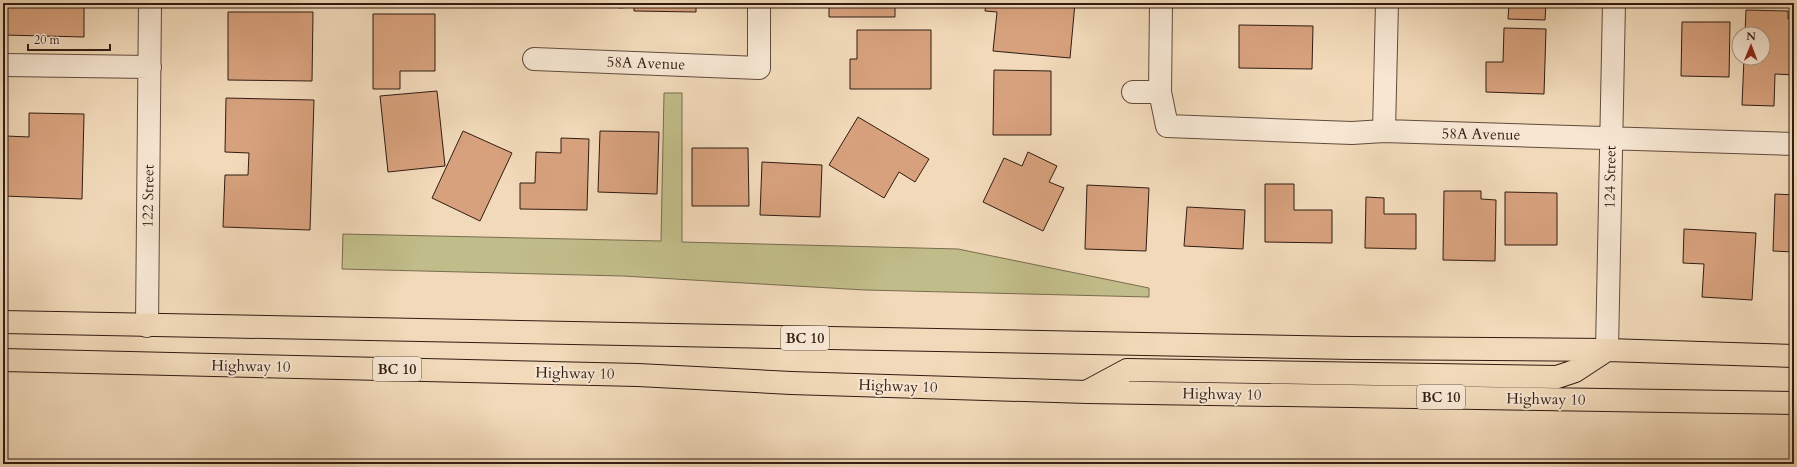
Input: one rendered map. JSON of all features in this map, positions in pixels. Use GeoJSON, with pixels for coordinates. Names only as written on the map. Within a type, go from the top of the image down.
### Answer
{"type":"FeatureCollection","features":[{"type":"Feature","properties":{"kind":"highway","name":"BC 10"},"geometry":{"type":"LineString","coordinates":[[3,322],[147,326],[1320,347],[1607,350],[1794,356]]}},
{"type":"Feature","properties":{"kind":"highway"},"geometry":{"type":"LineString","coordinates":[[1087,392],[1127,370],[1557,377],[1575,371],[1607,350]]}},
{"type":"Feature","properties":{"kind":"highway","name":"Highway 10"},"geometry":{"type":"LineString","coordinates":[[3,360],[638,375],[798,383],[1087,392],[1794,403]]}},
{"type":"Feature","properties":{"kind":"street","name":"122 Street"},"geometry":{"type":"LineString","coordinates":[[147,326],[150,3]]}},
{"type":"Feature","properties":{"kind":"street","name":"58A Avenue"},"geometry":{"type":"LineString","coordinates":[[534,59],[759,68],[759,3]]}},
{"type":"Feature","properties":{"kind":"street"},"geometry":{"type":"LineString","coordinates":[[1133,92],[1160,92],[1162,3]]}},
{"type":"Feature","properties":{"kind":"street"},"geometry":{"type":"LineString","coordinates":[[1384,131],[1387,3]]}},
{"type":"Feature","properties":{"kind":"street","name":"124 Street"},"geometry":{"type":"LineString","coordinates":[[1607,350],[1614,3]]}},
{"type":"Feature","properties":{"kind":"street"},"geometry":{"type":"LineString","coordinates":[[3,65],[150,67]]}},
{"type":"Feature","properties":{"kind":"street","name":"58A Avenue"},"geometry":{"type":"LineString","coordinates":[[1160,92],[1168,126],[1352,133],[1384,131],[1611,137],[1794,144]]}},
{"type":"Feature","properties":{"kind":"shaded area"},"geometry":{"type":"Polygon","coordinates":[[[664,93],[682,93],[682,242],[958,249],[1149,288],[1149,297],[865,290],[623,276],[342,269],[343,234],[661,241],[664,93]]]}},
{"type":"Feature","properties":{"kind":"building"},"geometry":{"type":"Polygon","coordinates":[[[3,3],[84,3],[84,37],[3,35],[3,3]]]}},
{"type":"Feature","properties":{"kind":"building"},"geometry":{"type":"Polygon","coordinates":[[[619,3],[696,3],[696,12],[634,11],[634,7],[619,8],[619,3]]]}},
{"type":"Feature","properties":{"kind":"building"},"geometry":{"type":"Polygon","coordinates":[[[829,3],[895,3],[895,17],[829,17],[829,3]]]}},
{"type":"Feature","properties":{"kind":"building"},"geometry":{"type":"Polygon","coordinates":[[[986,3],[1075,3],[1070,58],[993,51],[997,12],[985,11],[986,3]]]}},
{"type":"Feature","properties":{"kind":"building"},"geometry":{"type":"Polygon","coordinates":[[[1509,3],[1546,3],[1545,20],[1508,19],[1509,3]]]}},
{"type":"Feature","properties":{"kind":"building"},"geometry":{"type":"Polygon","coordinates":[[[1746,10],[1788,11],[1788,19],[1794,19],[1794,75],[1775,74],[1774,106],[1742,105],[1744,66],[1771,66],[1771,26],[1745,26],[1746,10]]]}},
{"type":"Feature","properties":{"kind":"building"},"geometry":{"type":"Polygon","coordinates":[[[228,12],[313,12],[312,81],[228,80],[228,12]]]}},
{"type":"Feature","properties":{"kind":"building"},"geometry":{"type":"Polygon","coordinates":[[[373,14],[435,14],[435,71],[400,71],[400,89],[373,89],[373,14]]]}},
{"type":"Feature","properties":{"kind":"building"},"geometry":{"type":"Polygon","coordinates":[[[1682,22],[1730,22],[1729,77],[1681,76],[1682,22]]]}},
{"type":"Feature","properties":{"kind":"building"},"geometry":{"type":"Polygon","coordinates":[[[1239,25],[1313,26],[1312,69],[1239,68],[1239,25]]]}},
{"type":"Feature","properties":{"kind":"building"},"geometry":{"type":"Polygon","coordinates":[[[1504,28],[1546,29],[1544,94],[1486,92],[1486,62],[1503,62],[1504,28]]]}},
{"type":"Feature","properties":{"kind":"building"},"geometry":{"type":"Polygon","coordinates":[[[857,30],[931,30],[931,89],[850,89],[850,59],[857,59],[857,30]]]}},
{"type":"Feature","properties":{"kind":"building"},"geometry":{"type":"Polygon","coordinates":[[[994,70],[1051,71],[1051,135],[993,135],[994,70]]]}},
{"type":"Feature","properties":{"kind":"building"},"geometry":{"type":"Polygon","coordinates":[[[437,91],[445,166],[388,172],[380,96],[437,91]]]}},
{"type":"Feature","properties":{"kind":"building"},"geometry":{"type":"Polygon","coordinates":[[[226,98],[314,100],[310,230],[223,227],[225,175],[248,175],[249,153],[225,152],[226,98]]]}},
{"type":"Feature","properties":{"kind":"building"},"geometry":{"type":"Polygon","coordinates":[[[3,107],[7,107],[6,136],[29,137],[29,113],[84,114],[82,199],[3,196],[3,107]]]}},
{"type":"Feature","properties":{"kind":"building"},"geometry":{"type":"Polygon","coordinates":[[[858,117],[929,159],[915,182],[899,172],[884,198],[829,165],[858,117]]]}},
{"type":"Feature","properties":{"kind":"building"},"geometry":{"type":"Polygon","coordinates":[[[463,131],[512,153],[480,221],[432,198],[463,131]]]}},
{"type":"Feature","properties":{"kind":"building"},"geometry":{"type":"Polygon","coordinates":[[[600,131],[659,132],[657,194],[598,192],[600,131]]]}},
{"type":"Feature","properties":{"kind":"building"},"geometry":{"type":"Polygon","coordinates":[[[561,138],[589,139],[587,210],[520,209],[520,183],[535,183],[536,152],[561,153],[561,138]]]}},
{"type":"Feature","properties":{"kind":"building"},"geometry":{"type":"Polygon","coordinates":[[[692,148],[748,148],[749,206],[692,206],[692,148]]]}},
{"type":"Feature","properties":{"kind":"building"},"geometry":{"type":"Polygon","coordinates":[[[1028,152],[1057,166],[1049,182],[1064,188],[1043,231],[983,202],[1004,158],[1022,166],[1028,152]]]}},
{"type":"Feature","properties":{"kind":"building"},"geometry":{"type":"Polygon","coordinates":[[[762,162],[822,165],[820,217],[760,215],[762,162]]]}},
{"type":"Feature","properties":{"kind":"building"},"geometry":{"type":"Polygon","coordinates":[[[1265,184],[1294,184],[1294,210],[1332,210],[1332,243],[1265,242],[1265,184]]]}},
{"type":"Feature","properties":{"kind":"building"},"geometry":{"type":"Polygon","coordinates":[[[1087,185],[1149,188],[1146,251],[1085,249],[1087,185]]]}},
{"type":"Feature","properties":{"kind":"building"},"geometry":{"type":"Polygon","coordinates":[[[1444,191],[1481,191],[1481,199],[1496,200],[1495,261],[1443,260],[1444,191]]]}},
{"type":"Feature","properties":{"kind":"building"},"geometry":{"type":"Polygon","coordinates":[[[1505,192],[1557,193],[1557,245],[1505,245],[1505,192]]]}},
{"type":"Feature","properties":{"kind":"building"},"geometry":{"type":"Polygon","coordinates":[[[1775,194],[1794,195],[1794,252],[1773,251],[1775,194]]]}},
{"type":"Feature","properties":{"kind":"building"},"geometry":{"type":"Polygon","coordinates":[[[1366,197],[1384,198],[1384,214],[1416,214],[1416,249],[1365,248],[1366,197]]]}},
{"type":"Feature","properties":{"kind":"building"},"geometry":{"type":"Polygon","coordinates":[[[1187,207],[1245,210],[1243,249],[1184,246],[1187,207]]]}},
{"type":"Feature","properties":{"kind":"building"},"geometry":{"type":"Polygon","coordinates":[[[1684,229],[1756,233],[1752,300],[1702,297],[1704,264],[1683,263],[1684,229]]]}}]}
